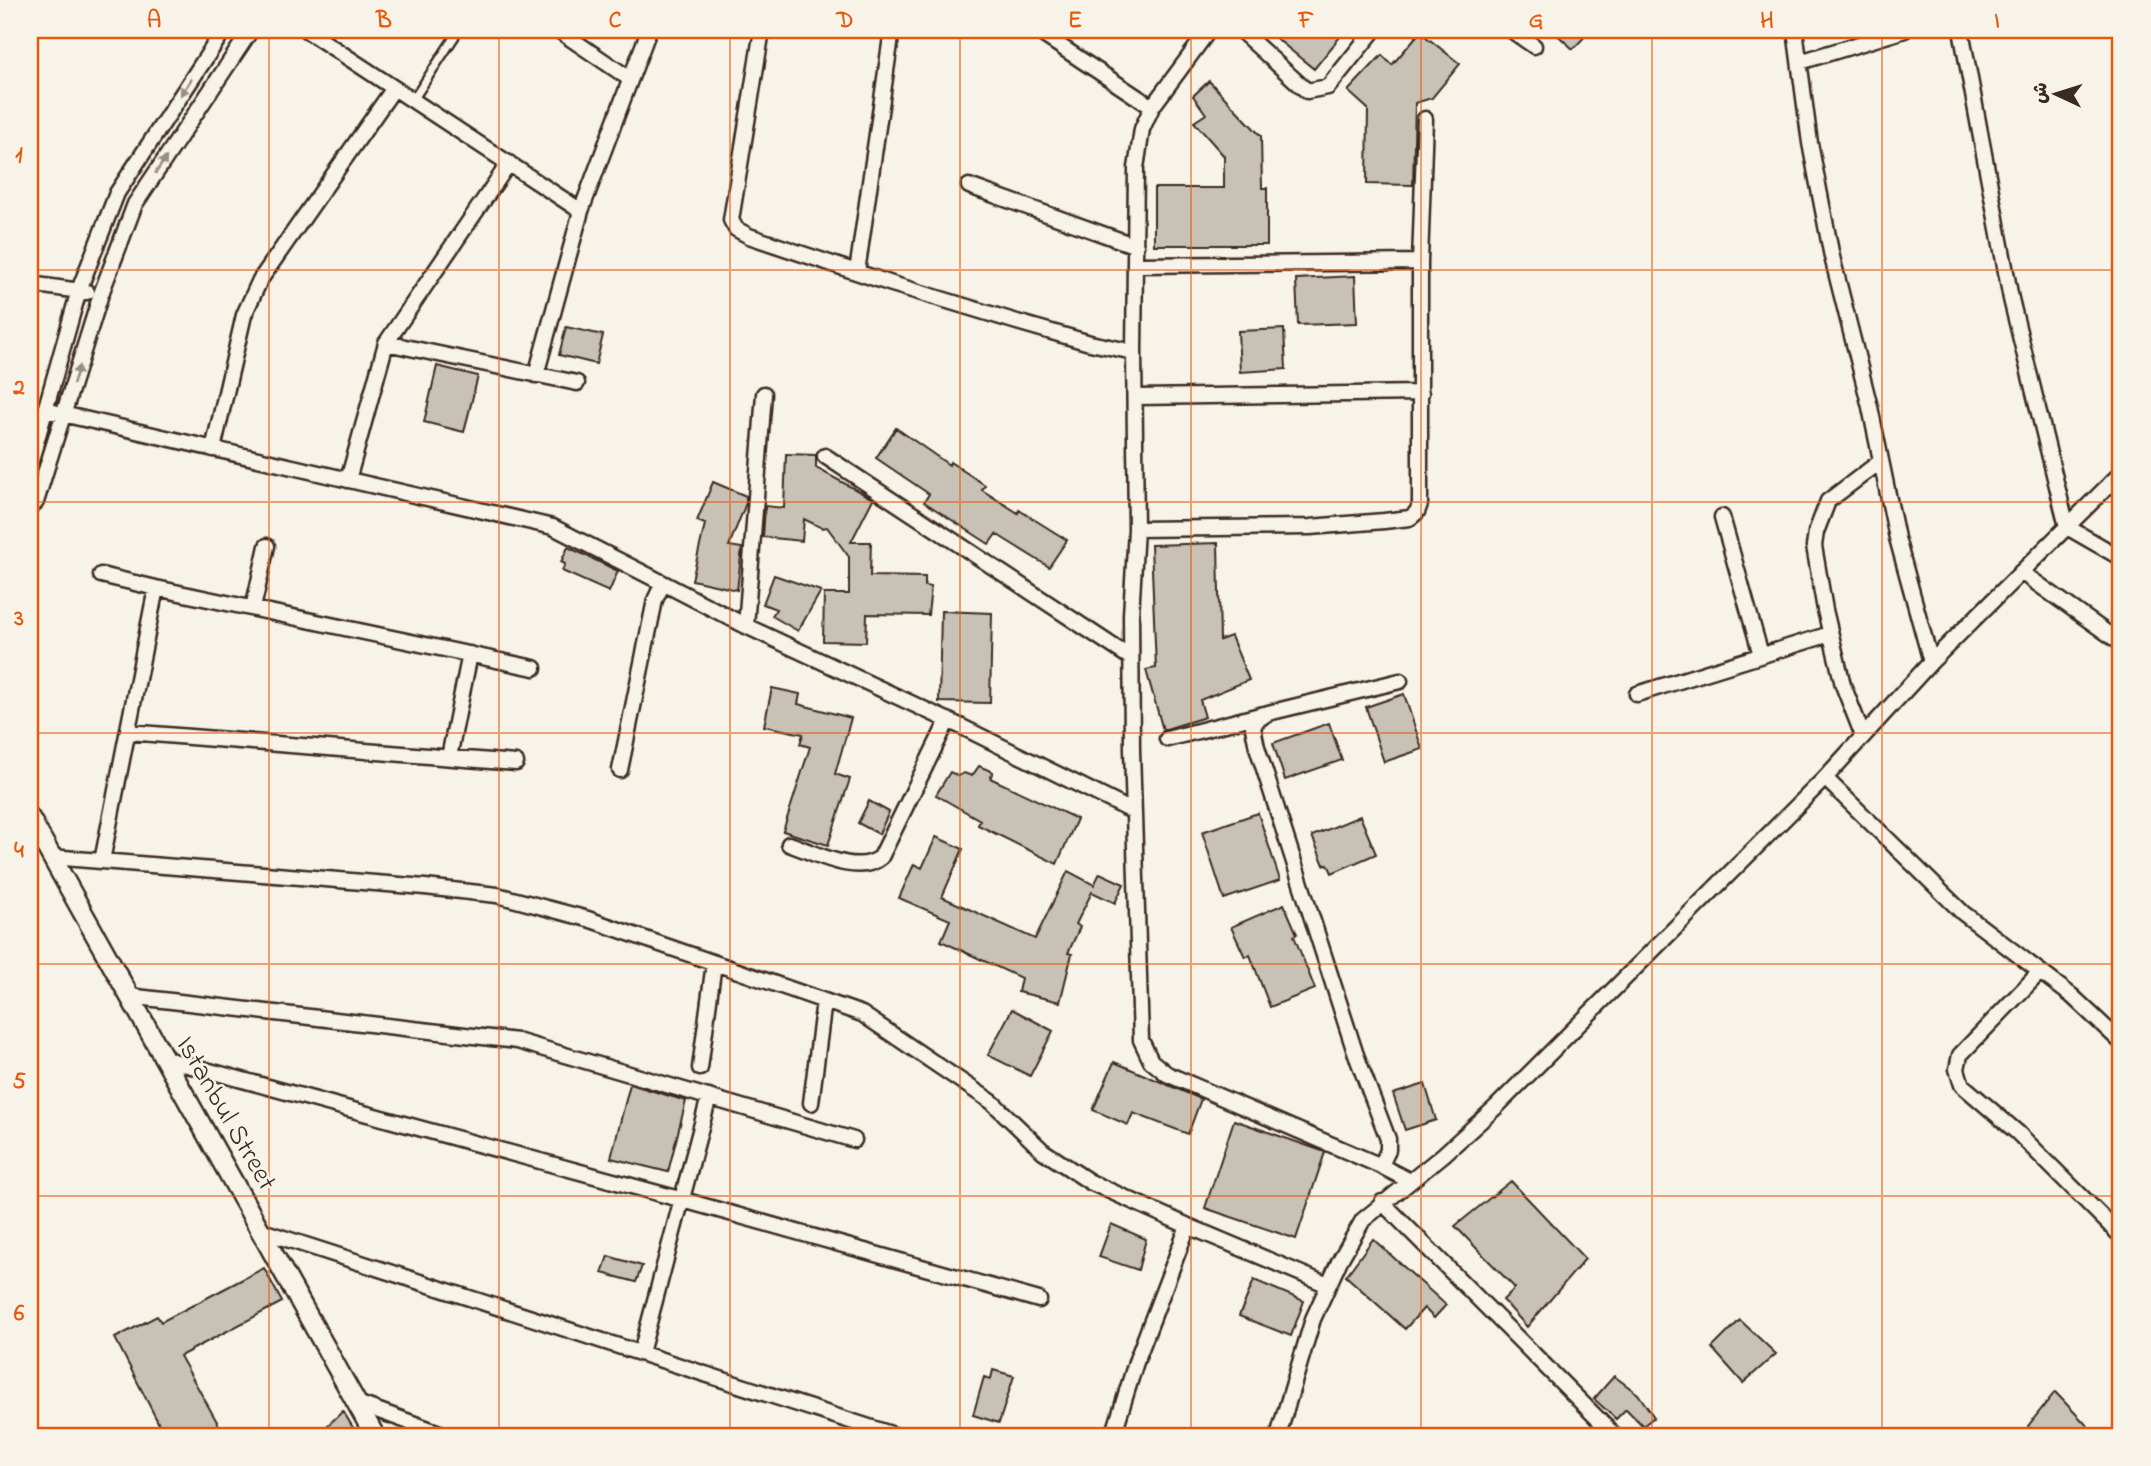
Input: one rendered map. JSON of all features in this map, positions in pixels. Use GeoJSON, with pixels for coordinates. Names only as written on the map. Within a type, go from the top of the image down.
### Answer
{"type":"FeatureCollection","features":[{"type":"Feature","properties":{"kind":"street"},"geometry":{"type":"LineString","coordinates":[[30,464],[79,290],[117,193],[224,30]]}},
{"type":"Feature","properties":{"kind":"street"},"geometry":{"type":"LineString","coordinates":[[30,507],[36,502],[101,294],[135,204],[251,30]]}},
{"type":"Feature","properties":{"kind":"street"},"geometry":{"type":"LineString","coordinates":[[306,30],[581,211]]}},
{"type":"Feature","properties":{"kind":"street"},"geometry":{"type":"LineString","coordinates":[[558,30],[630,79]]}},
{"type":"Feature","properties":{"kind":"street"},"geometry":{"type":"LineString","coordinates":[[536,375],[581,211],[649,30]]}},
{"type":"Feature","properties":{"kind":"street"},"geometry":{"type":"LineString","coordinates":[[762,30],[732,219],[736,229],[749,236],[857,272],[1078,340],[1134,352]]}},
{"type":"Feature","properties":{"kind":"street"},"geometry":{"type":"LineString","coordinates":[[857,272],[892,30]]}},
{"type":"Feature","properties":{"kind":"street"},"geometry":{"type":"LineString","coordinates":[[1035,30],[1152,107]]}},
{"type":"Feature","properties":{"kind":"street"},"geometry":{"type":"LineString","coordinates":[[1209,30],[1152,107],[1142,130],[1136,168],[1136,529],[1131,615],[1132,811],[1141,1040],[1151,1061],[1167,1074],[1410,1181]]}},
{"type":"Feature","properties":{"kind":"street"},"geometry":{"type":"LineString","coordinates":[[1240,30],[1307,91],[1328,87],[1374,30]]}},
{"type":"Feature","properties":{"kind":"street"},"geometry":{"type":"LineString","coordinates":[[1511,30],[1534,46]]}},
{"type":"Feature","properties":{"kind":"street"},"geometry":{"type":"LineString","coordinates":[[1796,30],[1810,143],[1832,257],[1870,407],[1897,538],[1931,662]]}},
{"type":"Feature","properties":{"kind":"street"},"geometry":{"type":"LineString","coordinates":[[1800,62],[1905,30]]}},
{"type":"Feature","properties":{"kind":"street"},"geometry":{"type":"LineString","coordinates":[[1961,30],[2011,299],[2067,527],[2121,558]]}},
{"type":"Feature","properties":{"kind":"street"},"geometry":{"type":"LineString","coordinates":[[213,449],[244,315],[260,280],[394,88]]}},
{"type":"Feature","properties":{"kind":"street"},"geometry":{"type":"LineString","coordinates":[[1136,529],[1310,527],[1409,518],[1417,512],[1420,504],[1420,262],[1425,119]]}},
{"type":"Feature","properties":{"kind":"street"},"geometry":{"type":"LineString","coordinates":[[348,480],[386,343],[509,163]]}},
{"type":"Feature","properties":{"kind":"street"},"geometry":{"type":"LineString","coordinates":[[970,186],[1136,246]]}},
{"type":"Feature","properties":{"kind":"street"},"geometry":{"type":"LineString","coordinates":[[1137,265],[1420,262]]}},
{"type":"Feature","properties":{"kind":"street"},"geometry":{"type":"LineString","coordinates":[[30,284],[101,294]]}},
{"type":"Feature","properties":{"kind":"street"},"geometry":{"type":"LineString","coordinates":[[386,343],[577,383]]}},
{"type":"Feature","properties":{"kind":"street"},"geometry":{"type":"LineString","coordinates":[[1136,397],[1421,393]]}},
{"type":"Feature","properties":{"kind":"street"},"geometry":{"type":"LineString","coordinates":[[746,626],[764,394]]}},
{"type":"Feature","properties":{"kind":"street"},"geometry":{"type":"LineString","coordinates":[[45,410],[552,527],[746,626],[948,720],[1132,811]]}},
{"type":"Feature","properties":{"kind":"street"},"geometry":{"type":"LineString","coordinates":[[825,456],[1132,658]]}},
{"type":"Feature","properties":{"kind":"street"},"geometry":{"type":"LineString","coordinates":[[1863,736],[1843,685],[1830,634],[1814,546],[1816,532],[1828,501],[1881,461]]}},
{"type":"Feature","properties":{"kind":"street"},"geometry":{"type":"LineString","coordinates":[[1278,1436],[1313,1319],[1363,1220],[1496,1107],[1825,778],[1931,662],[2121,473]]}},
{"type":"Feature","properties":{"kind":"street"},"geometry":{"type":"LineString","coordinates":[[1722,516],[1761,655]]}},
{"type":"Feature","properties":{"kind":"street"},"geometry":{"type":"LineString","coordinates":[[253,608],[267,546]]}},
{"type":"Feature","properties":{"kind":"street"},"geometry":{"type":"LineString","coordinates":[[2021,572],[2121,643]]}},
{"type":"Feature","properties":{"kind":"street"},"geometry":{"type":"LineString","coordinates":[[101,575],[534,667]]}},
{"type":"Feature","properties":{"kind":"street"},"geometry":{"type":"LineString","coordinates":[[620,770],[655,600],[663,583]]}},
{"type":"Feature","properties":{"kind":"street"},"geometry":{"type":"LineString","coordinates":[[102,861],[156,588]]}},
{"type":"Feature","properties":{"kind":"street"},"geometry":{"type":"LineString","coordinates":[[1637,694],[1830,634]]}},
{"type":"Feature","properties":{"kind":"street"},"geometry":{"type":"LineString","coordinates":[[449,757],[470,654]]}},
{"type":"Feature","properties":{"kind":"street"},"geometry":{"type":"LineString","coordinates":[[1167,739],[1400,681]]}},
{"type":"Feature","properties":{"kind":"street"},"geometry":{"type":"LineString","coordinates":[[1268,713],[1256,720],[1254,737],[1355,1052],[1388,1139],[1388,1150],[1381,1166]]}},
{"type":"Feature","properties":{"kind":"street"},"geometry":{"type":"LineString","coordinates":[[789,844],[849,864],[860,866],[877,861],[948,720]]}},
{"type":"Feature","properties":{"kind":"street"},"geometry":{"type":"LineString","coordinates":[[128,732],[516,763]]}},
{"type":"Feature","properties":{"kind":"street"},"geometry":{"type":"LineString","coordinates":[[1825,778],[1963,913],[2072,996],[2121,1042]]}},
{"type":"Feature","properties":{"kind":"street","name":"Istanbul Street"},"geometry":{"type":"LineString","coordinates":[[30,818],[376,1436]]}},
{"type":"Feature","properties":{"kind":"street"},"geometry":{"type":"LineString","coordinates":[[51,857],[305,876],[497,895],[589,919],[862,1014],[992,1102],[1043,1151],[1090,1182],[1328,1285]]}},
{"type":"Feature","properties":{"kind":"street"},"geometry":{"type":"LineString","coordinates":[[700,1068],[713,963]]}},
{"type":"Feature","properties":{"kind":"street"},"geometry":{"type":"LineString","coordinates":[[2040,972],[1960,1055],[1957,1069],[1962,1085],[2018,1133],[2121,1236]]}},
{"type":"Feature","properties":{"kind":"street"},"geometry":{"type":"LineString","coordinates":[[128,996],[517,1041],[854,1140]]}},
{"type":"Feature","properties":{"kind":"street"},"geometry":{"type":"LineString","coordinates":[[811,1102],[824,1000]]}},
{"type":"Feature","properties":{"kind":"street"},"geometry":{"type":"LineString","coordinates":[[162,1058],[1039,1300]]}},
{"type":"Feature","properties":{"kind":"street"},"geometry":{"type":"LineString","coordinates":[[641,1353],[684,1200],[709,1097]]}},
{"type":"Feature","properties":{"kind":"street"},"geometry":{"type":"LineString","coordinates":[[1382,1202],[1615,1436]]}},
{"type":"Feature","properties":{"kind":"street"},"geometry":{"type":"LineString","coordinates":[[1113,1436],[1136,1362],[1188,1226]]}},
{"type":"Feature","properties":{"kind":"street"},"geometry":{"type":"LineString","coordinates":[[262,1231],[897,1436]]}},
{"type":"Feature","properties":{"kind":"street"},"geometry":{"type":"LineString","coordinates":[[357,1403],[448,1436]]}},
{"type":"Feature","properties":{"kind":"lane"},"geometry":{"type":"LineString","coordinates":[[412,100],[455,36]]}},
{"type":"Feature","properties":{"kind":"building"},"geometry":{"type":"Polygon","coordinates":[[[1266,30],[1331,30],[1340,37],[1314,69],[1266,30]]]}},
{"type":"Feature","properties":{"kind":"building"},"geometry":{"type":"Polygon","coordinates":[[[1552,30],[1591,30],[1573,49],[1552,30]]]}},
{"type":"Feature","properties":{"kind":"building"},"geometry":{"type":"Polygon","coordinates":[[[1420,32],[1460,64],[1432,98],[1415,103],[1413,185],[1367,184],[1368,109],[1348,91],[1382,55],[1392,65],[1420,32]]]}},
{"type":"Feature","properties":{"kind":"building"},"geometry":{"type":"Polygon","coordinates":[[[1209,81],[1261,136],[1262,188],[1267,188],[1267,245],[1154,245],[1154,188],[1224,188],[1224,156],[1194,122],[1206,114],[1193,96],[1209,81]]]}},
{"type":"Feature","properties":{"kind":"building"},"geometry":{"type":"Polygon","coordinates":[[[1355,276],[1357,323],[1298,325],[1296,279],[1355,276]]]}},
{"type":"Feature","properties":{"kind":"building"},"geometry":{"type":"Polygon","coordinates":[[[566,327],[603,335],[596,364],[559,355],[566,327]]]}},
{"type":"Feature","properties":{"kind":"building"},"geometry":{"type":"Polygon","coordinates":[[[1284,329],[1286,369],[1240,372],[1238,331],[1284,329]]]}},
{"type":"Feature","properties":{"kind":"building"},"geometry":{"type":"Polygon","coordinates":[[[437,366],[478,376],[464,432],[424,422],[437,366]]]}},
{"type":"Feature","properties":{"kind":"building"},"geometry":{"type":"Polygon","coordinates":[[[896,428],[949,465],[950,462],[985,485],[982,490],[1067,540],[1049,567],[996,534],[989,544],[924,502],[929,494],[876,458],[896,428]]]}},
{"type":"Feature","properties":{"kind":"building"},"geometry":{"type":"Polygon","coordinates":[[[786,454],[816,455],[816,468],[873,499],[851,542],[871,542],[870,576],[925,577],[925,586],[931,587],[928,615],[867,614],[866,642],[823,641],[824,594],[849,594],[849,557],[827,527],[822,528],[804,519],[802,541],[763,537],[765,506],[784,508],[786,454]]]}},
{"type":"Feature","properties":{"kind":"building"},"geometry":{"type":"Polygon","coordinates":[[[713,482],[746,496],[746,503],[729,546],[742,548],[737,590],[692,580],[705,524],[697,521],[713,482]]]}},
{"type":"Feature","properties":{"kind":"building"},"geometry":{"type":"Polygon","coordinates":[[[1218,543],[1220,640],[1231,636],[1249,680],[1200,700],[1205,717],[1163,730],[1146,670],[1156,668],[1151,545],[1218,543]]]}},
{"type":"Feature","properties":{"kind":"building"},"geometry":{"type":"Polygon","coordinates":[[[568,547],[618,571],[609,592],[562,571],[565,564],[561,562],[568,547]]]}},
{"type":"Feature","properties":{"kind":"building"},"geometry":{"type":"Polygon","coordinates":[[[774,575],[821,591],[798,631],[772,616],[776,609],[763,604],[774,575]]]}},
{"type":"Feature","properties":{"kind":"building"},"geometry":{"type":"Polygon","coordinates":[[[941,611],[992,613],[990,703],[939,702],[941,611]]]}},
{"type":"Feature","properties":{"kind":"building"},"geometry":{"type":"Polygon","coordinates":[[[772,688],[800,694],[798,704],[851,718],[835,774],[850,779],[828,845],[783,831],[810,747],[800,744],[803,734],[764,726],[772,688]]]}},
{"type":"Feature","properties":{"kind":"building"},"geometry":{"type":"Polygon","coordinates":[[[1404,694],[1422,749],[1384,762],[1366,707],[1404,694]]]}},
{"type":"Feature","properties":{"kind":"building"},"geometry":{"type":"Polygon","coordinates":[[[1329,723],[1342,760],[1285,780],[1273,743],[1329,723]]]}},
{"type":"Feature","properties":{"kind":"building"},"geometry":{"type":"Polygon","coordinates":[[[979,766],[993,772],[990,778],[1077,819],[1057,864],[978,825],[980,820],[936,795],[950,772],[958,776],[964,773],[972,776],[979,766]]]}},
{"type":"Feature","properties":{"kind":"building"},"geometry":{"type":"Polygon","coordinates":[[[869,801],[889,812],[879,834],[858,823],[869,801]]]}},
{"type":"Feature","properties":{"kind":"building"},"geometry":{"type":"Polygon","coordinates":[[[1258,813],[1280,880],[1224,899],[1202,832],[1258,813]]]}},
{"type":"Feature","properties":{"kind":"building"},"geometry":{"type":"Polygon","coordinates":[[[1360,816],[1376,854],[1332,873],[1328,864],[1324,865],[1312,836],[1360,816]]]}},
{"type":"Feature","properties":{"kind":"building"},"geometry":{"type":"Polygon","coordinates":[[[936,837],[963,849],[942,897],[1035,939],[1068,871],[1094,885],[1100,873],[1124,884],[1115,903],[1092,892],[1076,924],[1080,927],[1068,953],[1072,954],[1060,1002],[1018,992],[1021,978],[941,941],[950,920],[899,898],[914,864],[922,868],[936,837]]]}},
{"type":"Feature","properties":{"kind":"building"},"geometry":{"type":"Polygon","coordinates":[[[1284,904],[1315,989],[1270,1007],[1250,955],[1245,957],[1231,927],[1284,904]]]}},
{"type":"Feature","properties":{"kind":"building"},"geometry":{"type":"Polygon","coordinates":[[[1012,1009],[1053,1031],[1030,1076],[988,1055],[1012,1009]]]}},
{"type":"Feature","properties":{"kind":"building"},"geometry":{"type":"Polygon","coordinates":[[[1114,1062],[1201,1099],[1188,1134],[1133,1113],[1128,1125],[1093,1110],[1114,1062]]]}},
{"type":"Feature","properties":{"kind":"building"},"geometry":{"type":"Polygon","coordinates":[[[630,1084],[686,1101],[668,1172],[611,1158],[630,1084]]]}},
{"type":"Feature","properties":{"kind":"building"},"geometry":{"type":"Polygon","coordinates":[[[1425,1084],[1436,1120],[1405,1130],[1393,1094],[1425,1084]]]}},
{"type":"Feature","properties":{"kind":"building"},"geometry":{"type":"Polygon","coordinates":[[[1234,1120],[1325,1152],[1296,1239],[1205,1208],[1234,1120]]]}},
{"type":"Feature","properties":{"kind":"building"},"geometry":{"type":"Polygon","coordinates":[[[1511,1181],[1585,1259],[1527,1327],[1503,1300],[1515,1288],[1455,1226],[1511,1181]]]}},
{"type":"Feature","properties":{"kind":"building"},"geometry":{"type":"Polygon","coordinates":[[[1111,1224],[1146,1239],[1138,1270],[1099,1257],[1111,1224]]]}},
{"type":"Feature","properties":{"kind":"building"},"geometry":{"type":"Polygon","coordinates":[[[1373,1239],[1446,1305],[1434,1318],[1424,1308],[1405,1329],[1346,1276],[1373,1239]]]}},
{"type":"Feature","properties":{"kind":"building"},"geometry":{"type":"Polygon","coordinates":[[[608,1256],[642,1266],[636,1282],[602,1273],[608,1256]]]}},
{"type":"Feature","properties":{"kind":"building"},"geometry":{"type":"Polygon","coordinates":[[[264,1268],[282,1302],[180,1356],[225,1436],[165,1436],[115,1338],[157,1316],[161,1322],[264,1268]]]}},
{"type":"Feature","properties":{"kind":"building"},"geometry":{"type":"Polygon","coordinates":[[[1254,1280],[1304,1301],[1291,1336],[1239,1316],[1254,1280]]]}},
{"type":"Feature","properties":{"kind":"building"},"geometry":{"type":"Polygon","coordinates":[[[1740,1320],[1776,1354],[1743,1383],[1712,1348],[1740,1320]]]}},
{"type":"Feature","properties":{"kind":"building"},"geometry":{"type":"Polygon","coordinates":[[[993,1370],[1014,1376],[999,1423],[973,1415],[984,1377],[991,1379],[993,1370]]]}},
{"type":"Feature","properties":{"kind":"building"},"geometry":{"type":"Polygon","coordinates":[[[1614,1376],[1638,1394],[1654,1417],[1643,1426],[1626,1409],[1616,1419],[1594,1399],[1614,1376]]]}},
{"type":"Feature","properties":{"kind":"building"},"geometry":{"type":"Polygon","coordinates":[[[2055,1392],[2097,1436],[2036,1436],[2028,1426],[2055,1392]]]}},
{"type":"Feature","properties":{"kind":"building"},"geometry":{"type":"Polygon","coordinates":[[[343,1411],[358,1436],[331,1436],[326,1427],[343,1411]]]}}]}
